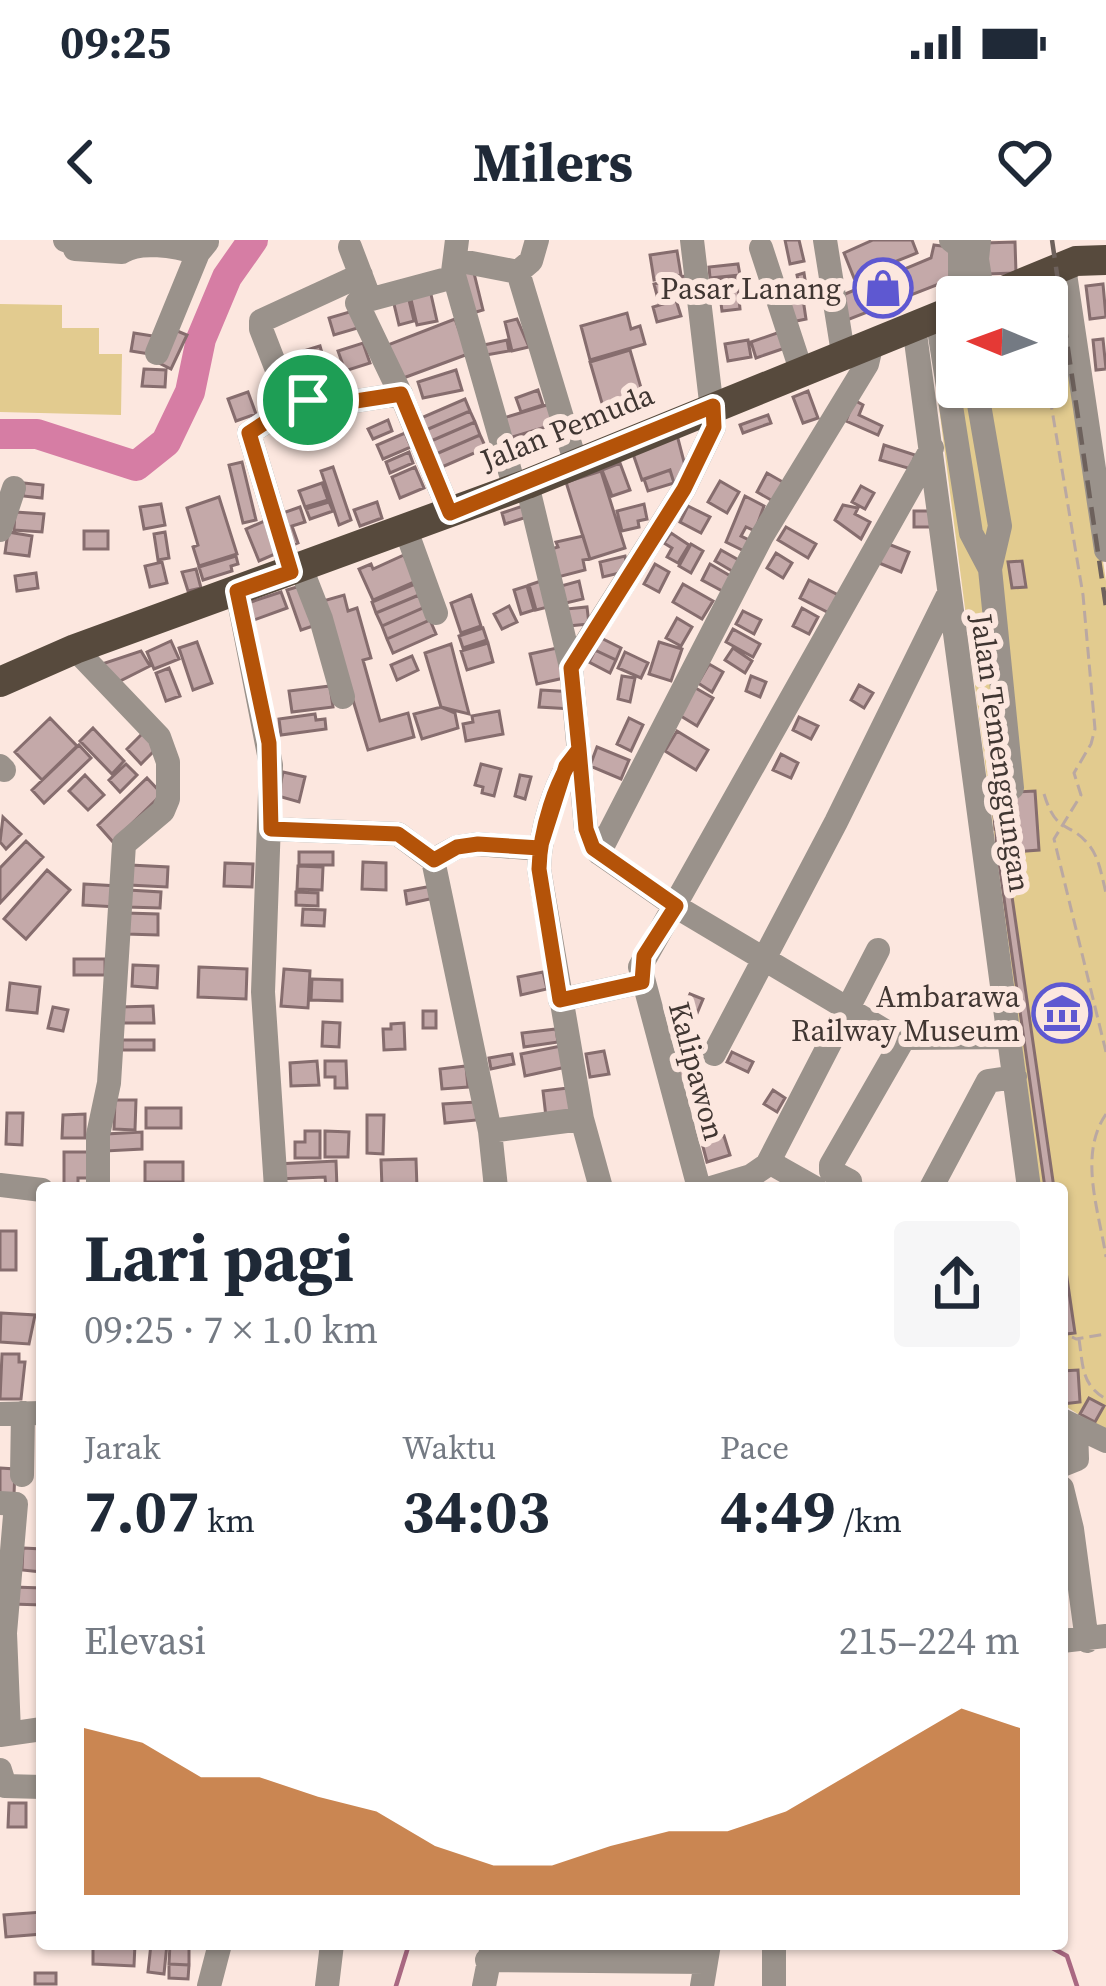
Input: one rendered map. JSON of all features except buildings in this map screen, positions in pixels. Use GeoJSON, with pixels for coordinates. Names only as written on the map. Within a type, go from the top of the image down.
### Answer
{"type":"FeatureCollection","features":[{"type":"Feature","properties":{"kind":"main road"},"geometry":{"type":"LineString","coordinates":[[1041,276],[1083,260]]}},
{"type":"Feature","properties":{"kind":"main road","name":"Jalan Pemuda"},"geometry":{"type":"LineString","coordinates":[[1,681],[76,649],[521,487],[936,315]]}},
{"type":"Feature","properties":{"kind":"street"},"geometry":{"type":"LineString","coordinates":[[65,240],[74,249],[122,252],[130,244],[203,246],[157,353]]}},
{"type":"Feature","properties":{"kind":"street"},"geometry":{"type":"LineString","coordinates":[[518,272],[531,261],[536,240]]}},
{"type":"Feature","properties":{"kind":"street"},"geometry":{"type":"LineString","coordinates":[[571,668],[684,489],[714,427],[692,240]]}},
{"type":"Feature","properties":{"kind":"street"},"geometry":{"type":"LineString","coordinates":[[598,853],[762,536],[867,364],[825,240]]}},
{"type":"Feature","properties":{"kind":"street"},"geometry":{"type":"LineString","coordinates":[[951,240],[960,247],[952,276]]}},
{"type":"Feature","properties":{"kind":"street"},"geometry":{"type":"LineString","coordinates":[[979,240],[981,276]]}},
{"type":"Feature","properties":{"kind":"street"},"geometry":{"type":"LineString","coordinates":[[350,247],[365,286],[357,303],[450,513]]}},
{"type":"Feature","properties":{"kind":"street"},"geometry":{"type":"LineString","coordinates":[[761,248],[801,370]]}},
{"type":"Feature","properties":{"kind":"street"},"geometry":{"type":"LineString","coordinates":[[290,406],[261,321],[456,259],[518,272]]}},
{"type":"Feature","properties":{"kind":"street"},"geometry":{"type":"LineString","coordinates":[[456,259],[571,668],[586,829],[598,853],[847,1011],[904,1038],[1010,1037]]}},
{"type":"Feature","properties":{"kind":"street"},"geometry":{"type":"LineString","coordinates":[[1083,260],[1106,550]]}},
{"type":"Feature","properties":{"kind":"street"},"geometry":{"type":"LineString","coordinates":[[518,272],[577,464]]}},
{"type":"Feature","properties":{"kind":"street"},"geometry":{"type":"LineString","coordinates":[[343,697],[321,620],[296,570],[249,433],[305,399],[317,407],[401,394]]}},
{"type":"Feature","properties":{"kind":"street","name":"Jalan Temenggungan"},"geometry":{"type":"LineString","coordinates":[[936,394],[932,448],[949,595],[1028,1182]]}},
{"type":"Feature","properties":{"kind":"street"},"geometry":{"type":"LineString","coordinates":[[955,408],[971,532],[990,569]]}},
{"type":"Feature","properties":{"kind":"street"},"geometry":{"type":"LineString","coordinates":[[980,408],[1000,526],[990,569],[1012,788]]}},
{"type":"Feature","properties":{"kind":"street","name":"Kalipawon"},"geometry":{"type":"LineString","coordinates":[[697,1182],[642,982],[644,956],[932,448]]}},
{"type":"Feature","properties":{"kind":"street"},"geometry":{"type":"LineString","coordinates":[[0,530],[14,488]]}},
{"type":"Feature","properties":{"kind":"street"},"geometry":{"type":"LineString","coordinates":[[406,530],[436,613]]}},
{"type":"Feature","properties":{"kind":"street"},"geometry":{"type":"LineString","coordinates":[[237,591],[269,743],[271,829],[263,992],[276,1182]]}},
{"type":"Feature","properties":{"kind":"street"},"geometry":{"type":"LineString","coordinates":[[714,1054],[949,595]]}},
{"type":"Feature","properties":{"kind":"street"},"geometry":{"type":"LineString","coordinates":[[76,649],[159,737],[168,762],[164,811],[124,844],[109,1083],[98,1135],[98,1182]]}},
{"type":"Feature","properties":{"kind":"street"},"geometry":{"type":"LineString","coordinates":[[0,703],[10,688],[1,681]]}},
{"type":"Feature","properties":{"kind":"street"},"geometry":{"type":"LineString","coordinates":[[579,749],[566,766],[540,848],[539,869],[582,1119],[599,1182]]}},
{"type":"Feature","properties":{"kind":"street"},"geometry":{"type":"LineString","coordinates":[[271,829],[398,834],[434,860],[490,1131],[495,1182]]}},
{"type":"Feature","properties":{"kind":"street"},"geometry":{"type":"LineString","coordinates":[[434,860],[457,847],[478,844],[540,848]]}},
{"type":"Feature","properties":{"kind":"street"},"geometry":{"type":"LineString","coordinates":[[732,1182],[752,1176],[769,1162],[878,950]]}},
{"type":"Feature","properties":{"kind":"street"},"geometry":{"type":"LineString","coordinates":[[560,1000],[642,982]]}},
{"type":"Feature","properties":{"kind":"street"},"geometry":{"type":"LineString","coordinates":[[850,1182],[831,1171],[831,1165],[904,1038]]}},
{"type":"Feature","properties":{"kind":"street"},"geometry":{"type":"LineString","coordinates":[[935,1182],[988,1082],[1015,1077]]}},
{"type":"Feature","properties":{"kind":"street"},"geometry":{"type":"LineString","coordinates":[[490,1131],[582,1119]]}},
{"type":"Feature","properties":{"kind":"street"},"geometry":{"type":"LineString","coordinates":[[769,1162],[804,1182]]}},
{"type":"Feature","properties":{"kind":"street"},"geometry":{"type":"LineString","coordinates":[[0,1186],[36,1189]]}},
{"type":"Feature","properties":{"kind":"street"},"geometry":{"type":"LineString","coordinates":[[22,1413],[22,1474]]}},
{"type":"Feature","properties":{"kind":"street"},"geometry":{"type":"LineString","coordinates":[[1069,1424],[1106,1441]]}},
{"type":"Feature","properties":{"kind":"street"},"geometry":{"type":"LineString","coordinates":[[1068,1463],[1077,1459],[1069,1424]]}},
{"type":"Feature","properties":{"kind":"street"},"geometry":{"type":"LineString","coordinates":[[0,1503],[16,1504],[5,1633],[4,1734],[36,1730]]}},
{"type":"Feature","properties":{"kind":"street"},"geometry":{"type":"LineString","coordinates":[[1068,1513],[1085,1639]]}},
{"type":"Feature","properties":{"kind":"street"},"geometry":{"type":"LineString","coordinates":[[0,1770],[5,1786],[36,1787]]}},
{"type":"Feature","properties":{"kind":"street"},"geometry":{"type":"LineString","coordinates":[[209,1986],[218,1950]]}},
{"type":"Feature","properties":{"kind":"street"},"geometry":{"type":"LineString","coordinates":[[327,1986],[331,1950]]}},
{"type":"Feature","properties":{"kind":"street"},"geometry":{"type":"LineString","coordinates":[[774,1950],[774,1986]]}},
{"type":"Feature","properties":{"kind":"street"},"geometry":{"type":"LineString","coordinates":[[484,1986],[490,1952],[705,1964]]}},
{"type":"Feature","properties":{"kind":"path"},"geometry":{"type":"LineString","coordinates":[[1052,408],[1083,595],[1095,729],[1074,773],[1081,795],[1054,839],[1106,1052]]}},
{"type":"Feature","properties":{"kind":"path"},"geometry":{"type":"LineString","coordinates":[[1095,729],[1106,728]]}},
{"type":"Feature","properties":{"kind":"path"},"geometry":{"type":"LineString","coordinates":[[1044,794],[1061,828],[1084,838],[1094,851],[1106,892]]}},
{"type":"Feature","properties":{"kind":"path"},"geometry":{"type":"LineString","coordinates":[[1106,1114],[1090,1153],[1106,1257]]}},
{"type":"Feature","properties":{"kind":"path"},"geometry":{"type":"LineString","coordinates":[[1106,1334],[1076,1338],[1085,1380],[1090,1390],[1106,1400]]}},
{"type":"Feature","properties":{"kind":"shaded area"},"geometry":{"type":"Polygon","coordinates":[[[0,304],[62,305],[62,328],[99,328],[99,354],[122,354],[121,415],[0,412],[0,304]]]}},
{"type":"Feature","properties":{"kind":"shaded area","name":"Ambarawa Railway Museum"},"geometry":{"type":"Polygon","coordinates":[[[1068,332],[1106,581],[1106,1432],[1068,1408],[1068,1182],[1039,1182],[939,408],[1068,408],[1068,332]]]}},
{"type":"Feature","properties":{"kind":"shaded area","name":"Ambarawa Railway Museum"},"geometry":{"type":"Polygon","coordinates":[[[936,335],[936,384],[930,338],[936,335]]]}},
{"type":"Feature","properties":{"kind":"waterway"},"geometry":{"type":"LineString","coordinates":[[0,434],[37,434],[136,466],[166,442],[190,392],[201,339],[227,277],[253,240]]}},
{"type":"Feature","properties":{"kind":"waterway"},"geometry":{"type":"LineString","coordinates":[[396,1986],[407,1950]]}},
{"type":"Feature","properties":{"kind":"waterway"},"geometry":{"type":"LineString","coordinates":[[1056,1950],[1067,1956],[1077,1986]]}},
{"type":"Feature","properties":{"kind":"railway"},"geometry":{"type":"LineString","coordinates":[[1052,240],[1106,607]]}},
{"type":"Feature","properties":{"kind":"place","name":"Pasar Lanang"},"geometry":{"type":"Point","coordinates":[883,288]}},
{"type":"Feature","properties":{"kind":"place","name":"Ambarawa Railway Museum"},"geometry":{"type":"Point","coordinates":[1062,1013]}},
{"type":"Feature","properties":{"kind":"route"},"geometry":{"type":"LineString","coordinates":[[308,400],[249,433],[291,572],[237,591],[269,743],[271,829],[398,834],[434,860],[457,847],[478,844],[540,848],[566,766],[579,749],[586,829],[593,848],[676,906],[644,956],[642,982],[560,1000],[539,869],[540,848],[566,766],[579,749],[571,668],[684,489],[714,427],[713,406],[450,513],[401,394],[317,407],[308,400]]}}]}
